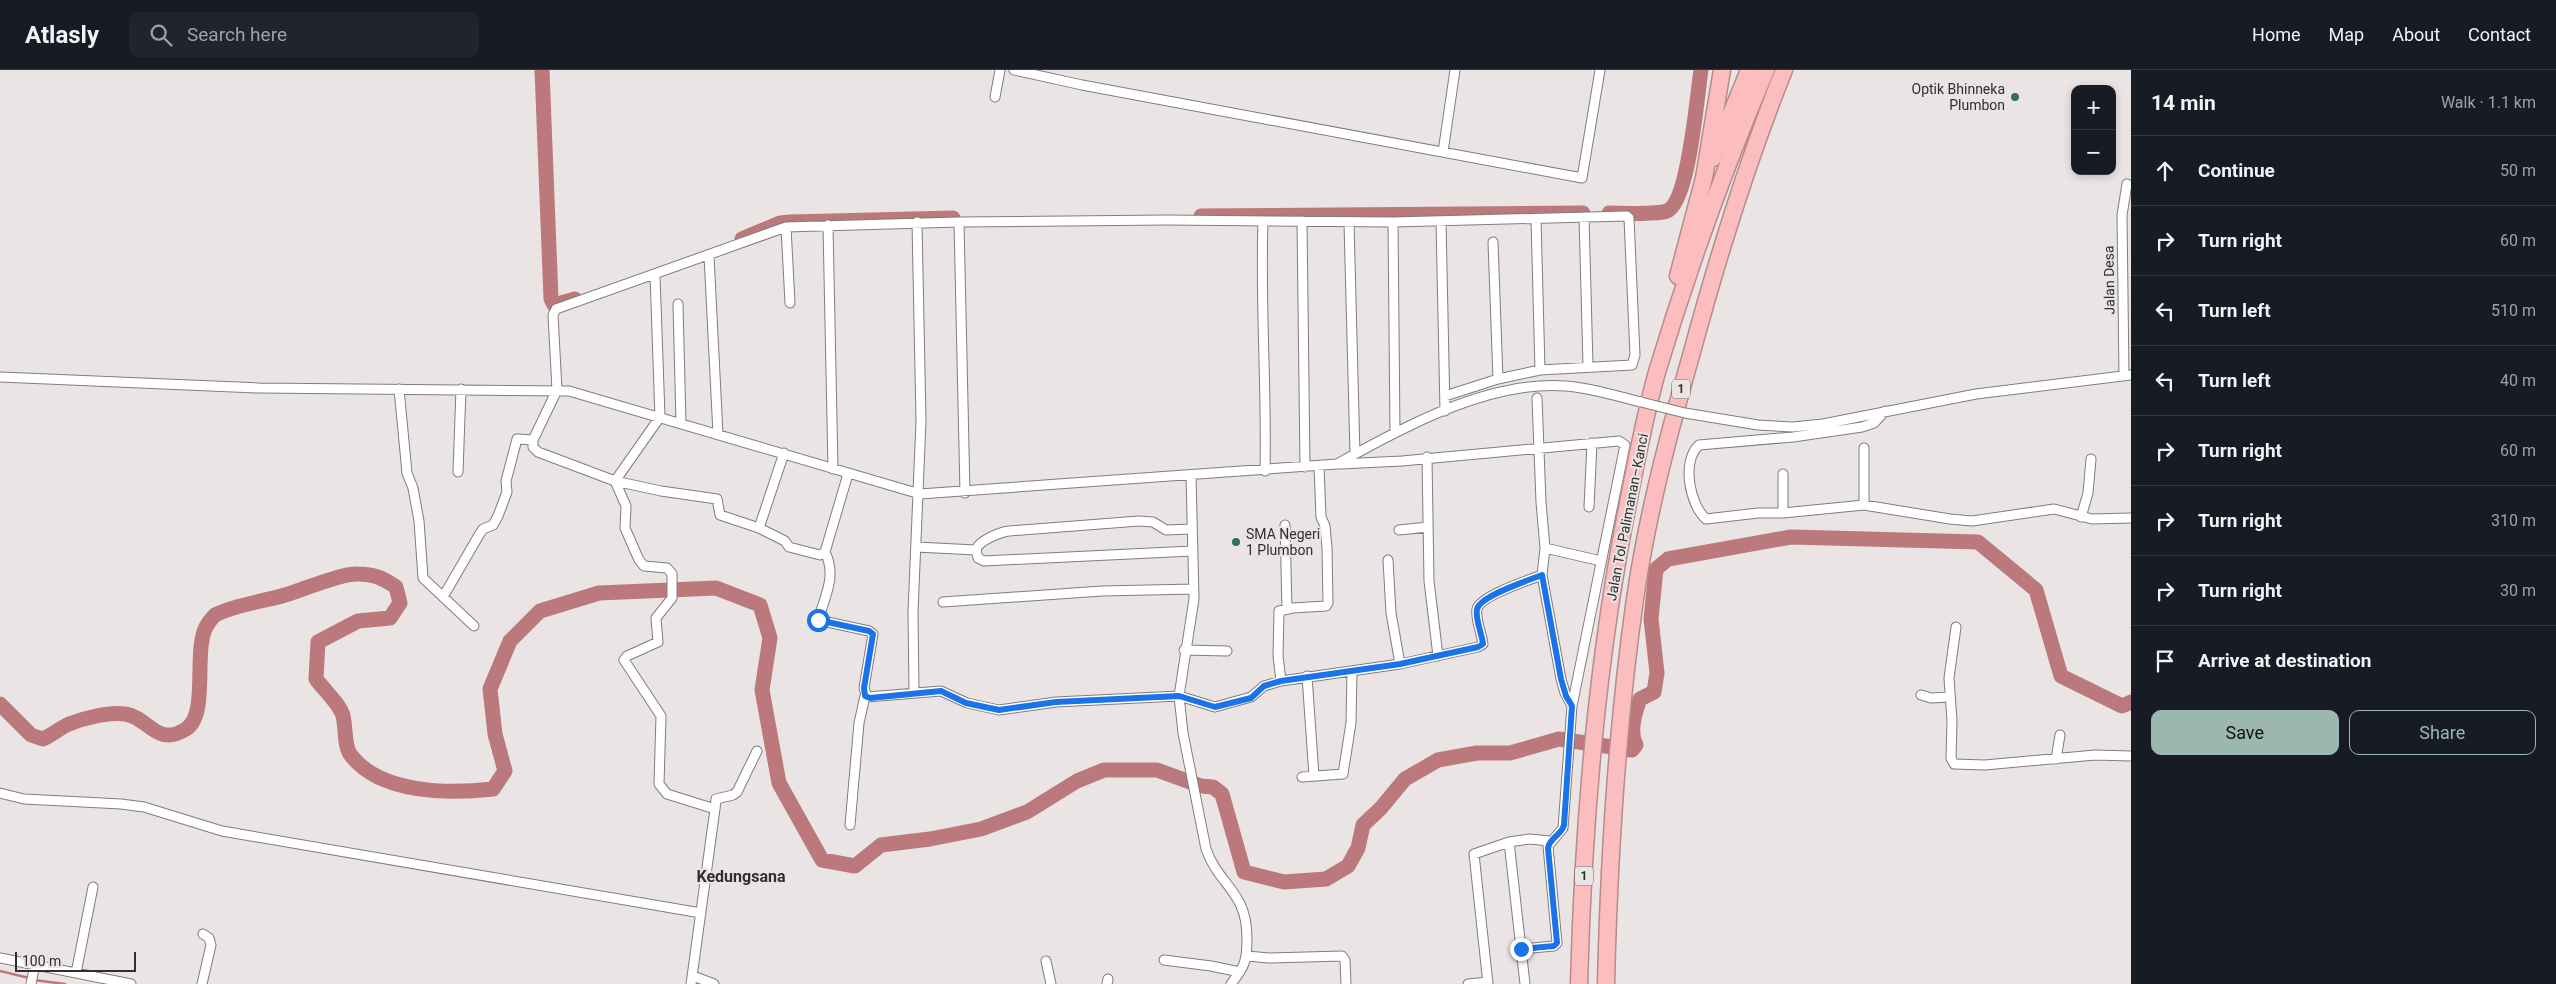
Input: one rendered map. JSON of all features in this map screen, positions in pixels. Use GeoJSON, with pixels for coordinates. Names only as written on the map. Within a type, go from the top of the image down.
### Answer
{"type":"FeatureCollection","features":[{"type":"Feature","properties":{"kind":"highway"},"geometry":{"type":"LineString","coordinates":[[1657,374],[1686,243],[1704,178],[1722,70]]}},
{"type":"Feature","properties":{"kind":"highway"},"geometry":{"type":"LineString","coordinates":[[1704,178],[1749,70]]}},
{"type":"Feature","properties":{"kind":"highway","name":"Jalan Tol Palimanan–Kanci"},"geometry":{"type":"LineString","coordinates":[[1579,984],[1594,717],[1612,588],[1637,456],[1657,374],[1698,245],[1730,157],[1766,70]]}},
{"type":"Feature","properties":{"kind":"highway","name":"Jalan Tol Palimanan–Kanci"},"geometry":{"type":"LineString","coordinates":[[1606,984],[1616,772],[1621,718],[1635,598],[1660,465],[1709,288],[1757,142],[1784,70]]}},
{"type":"Feature","properties":{"kind":"highway"},"geometry":{"type":"LineString","coordinates":[[1581,931],[1608,932]]}},
{"type":"Feature","properties":{"kind":"street"},"geometry":{"type":"LineString","coordinates":[[995,97],[1000,70]]}},
{"type":"Feature","properties":{"kind":"street"},"geometry":{"type":"LineString","coordinates":[[1014,70],[1582,178],[1600,70]]}},
{"type":"Feature","properties":{"kind":"street"},"geometry":{"type":"LineString","coordinates":[[1443,152],[1455,70]]}},
{"type":"Feature","properties":{"kind":"street","name":"Jalan Desa"},"geometry":{"type":"LineString","coordinates":[[2127,184],[2127,376]]}},
{"type":"Feature","properties":{"kind":"street"},"geometry":{"type":"LineString","coordinates":[[825,552],[820,555],[788,547],[785,541],[759,528],[720,515],[716,499],[661,492],[615,481],[538,452],[533,447],[533,440],[557,390],[554,310],[786,227],[917,222],[1176,220],[1393,222],[1627,216],[1630,221],[1635,346],[1634,362],[1630,366],[1588,365],[1540,370],[1498,379],[1445,396]]}},
{"type":"Feature","properties":{"kind":"street"},"geometry":{"type":"LineString","coordinates":[[1584,217],[1588,365]]}},
{"type":"Feature","properties":{"kind":"street"},"geometry":{"type":"LineString","coordinates":[[1536,219],[1540,370]]}},
{"type":"Feature","properties":{"kind":"street"},"geometry":{"type":"LineString","coordinates":[[1302,221],[1305,467]]}},
{"type":"Feature","properties":{"kind":"street"},"geometry":{"type":"LineString","coordinates":[[1441,221],[1445,411]]}},
{"type":"Feature","properties":{"kind":"street"},"geometry":{"type":"LineString","coordinates":[[914,692],[913,612],[920,494],[917,222]]}},
{"type":"Feature","properties":{"kind":"street"},"geometry":{"type":"LineString","coordinates":[[959,222],[965,493]]}},
{"type":"Feature","properties":{"kind":"street"},"geometry":{"type":"LineString","coordinates":[[1263,222],[1262,262],[1266,394],[1265,471]]}},
{"type":"Feature","properties":{"kind":"street"},"geometry":{"type":"LineString","coordinates":[[1349,222],[1355,454]]}},
{"type":"Feature","properties":{"kind":"street"},"geometry":{"type":"LineString","coordinates":[[1393,222],[1395,433]]}},
{"type":"Feature","properties":{"kind":"street"},"geometry":{"type":"LineString","coordinates":[[828,225],[833,469]]}},
{"type":"Feature","properties":{"kind":"street"},"geometry":{"type":"LineString","coordinates":[[786,227],[790,303]]}},
{"type":"Feature","properties":{"kind":"street"},"geometry":{"type":"LineString","coordinates":[[1493,242],[1498,379]]}},
{"type":"Feature","properties":{"kind":"street"},"geometry":{"type":"LineString","coordinates":[[709,256],[718,434]]}},
{"type":"Feature","properties":{"kind":"street"},"geometry":{"type":"LineString","coordinates":[[615,481],[660,417],[655,274]]}},
{"type":"Feature","properties":{"kind":"street"},"geometry":{"type":"LineString","coordinates":[[678,304],[681,422]]}},
{"type":"Feature","properties":{"kind":"street"},"geometry":{"type":"LineString","coordinates":[[1337,464],[1395,433],[1445,411],[1486,395],[1513,388],[1544,386],[1588,389],[1685,413],[1758,425],[1793,427],[1823,424],[1976,394],[2127,376]]}},
{"type":"Feature","properties":{"kind":"street"},"geometry":{"type":"LineString","coordinates":[[0,377],[250,388],[557,390],[581,393],[920,494],[965,493],[1071,482],[1402,461],[1427,457],[1620,441],[1625,448],[1569,723],[1563,828],[1550,841],[1548,848],[1557,943],[1554,946],[1521,949]]}},
{"type":"Feature","properties":{"kind":"street"},"geometry":{"type":"LineString","coordinates":[[399,389],[407,474],[413,488],[419,521],[422,575],[424,580],[474,626]]}},
{"type":"Feature","properties":{"kind":"street"},"geometry":{"type":"LineString","coordinates":[[458,472],[461,389]]}},
{"type":"Feature","properties":{"kind":"street"},"geometry":{"type":"LineString","coordinates":[[1537,398],[1541,502],[1545,548],[1542,575],[1561,679],[1566,696],[1572,706]]}},
{"type":"Feature","properties":{"kind":"street"},"geometry":{"type":"LineString","coordinates":[[1885,411],[1874,423],[1862,428],[1793,437],[1699,445],[1694,450],[1690,470],[1691,490],[1700,513],[1706,519],[1720,520],[1758,513],[1784,513],[1864,505],[1972,521],[2049,509],[2092,519],[2131,518]]}},
{"type":"Feature","properties":{"kind":"street"},"geometry":{"type":"LineString","coordinates":[[443,597],[483,529],[493,525],[498,516],[507,492],[506,481],[517,439],[533,440]]}},
{"type":"Feature","properties":{"kind":"street"},"geometry":{"type":"LineString","coordinates":[[1590,507],[1592,443]]}},
{"type":"Feature","properties":{"kind":"street"},"geometry":{"type":"LineString","coordinates":[[1864,448],[1864,505]]}},
{"type":"Feature","properties":{"kind":"street"},"geometry":{"type":"LineString","coordinates":[[759,528],[784,453]]}},
{"type":"Feature","properties":{"kind":"street"},"geometry":{"type":"LineString","coordinates":[[1427,457],[1430,596],[1438,656]]}},
{"type":"Feature","properties":{"kind":"street"},"geometry":{"type":"LineString","coordinates":[[2081,516],[2088,493],[2090,459]]}},
{"type":"Feature","properties":{"kind":"street"},"geometry":{"type":"LineString","coordinates":[[1281,681],[1278,656],[1279,612],[1287,609],[1326,606],[1328,603],[1327,548],[1325,526],[1321,517],[1319,466]]}},
{"type":"Feature","properties":{"kind":"street"},"geometry":{"type":"LineString","coordinates":[[848,474],[825,552],[830,563],[831,573],[818,620],[869,631],[873,634],[864,688],[865,696],[859,723],[850,825]]}},
{"type":"Feature","properties":{"kind":"street"},"geometry":{"type":"LineString","coordinates":[[1783,474],[1784,513]]}},
{"type":"Feature","properties":{"kind":"street"},"geometry":{"type":"LineString","coordinates":[[1190,475],[1194,589],[1179,696],[1192,776],[1209,857],[1235,893],[1246,915],[1247,956],[1240,972],[1231,984]]}},
{"type":"Feature","properties":{"kind":"street"},"geometry":{"type":"LineString","coordinates":[[615,481],[626,506],[625,528],[639,560],[648,567],[668,569],[672,576],[672,596],[656,617],[658,642],[627,656],[624,661],[661,716],[662,732],[658,778],[661,788],[672,796],[715,810]]}},
{"type":"Feature","properties":{"kind":"street"},"geometry":{"type":"LineString","coordinates":[[1192,529],[1166,530],[1153,522],[1140,521],[1009,531],[1000,532],[994,537],[981,541],[976,550],[978,558],[984,562],[1192,551]]}},
{"type":"Feature","properties":{"kind":"street"},"geometry":{"type":"LineString","coordinates":[[1285,525],[1287,609]]}},
{"type":"Feature","properties":{"kind":"street"},"geometry":{"type":"LineString","coordinates":[[1399,530],[1428,527]]}},
{"type":"Feature","properties":{"kind":"street"},"geometry":{"type":"LineString","coordinates":[[916,546],[976,550]]}},
{"type":"Feature","properties":{"kind":"street"},"geometry":{"type":"LineString","coordinates":[[1545,548],[1601,561]]}},
{"type":"Feature","properties":{"kind":"street"},"geometry":{"type":"LineString","coordinates":[[1388,560],[1391,613],[1400,664]]}},
{"type":"Feature","properties":{"kind":"street"},"geometry":{"type":"LineString","coordinates":[[865,696],[870,698],[914,692],[941,691],[966,703],[999,710],[1056,702],[1179,696],[1215,707],[1251,698],[1264,686],[1281,681],[1400,664],[1482,645],[1477,610],[1480,604],[1507,589],[1542,575]]}},
{"type":"Feature","properties":{"kind":"street"},"geometry":{"type":"LineString","coordinates":[[943,602],[1102,591],[1194,589]]}},
{"type":"Feature","properties":{"kind":"street"},"geometry":{"type":"LineString","coordinates":[[1956,627],[1949,678],[1951,758],[1954,764],[1985,765],[2095,755],[2131,756]]}},
{"type":"Feature","properties":{"kind":"street"},"geometry":{"type":"LineString","coordinates":[[1184,650],[1227,651]]}},
{"type":"Feature","properties":{"kind":"street"},"geometry":{"type":"LineString","coordinates":[[1302,777],[1340,776],[1344,773],[1351,723],[1352,672]]}},
{"type":"Feature","properties":{"kind":"street"},"geometry":{"type":"LineString","coordinates":[[1307,676],[1314,776]]}},
{"type":"Feature","properties":{"kind":"street"},"geometry":{"type":"LineString","coordinates":[[1921,695],[1931,698],[1950,697]]}},
{"type":"Feature","properties":{"kind":"street"},"geometry":{"type":"LineString","coordinates":[[2056,759],[2060,735]]}},
{"type":"Feature","properties":{"kind":"street"},"geometry":{"type":"LineString","coordinates":[[714,984],[692,980],[716,799],[733,795],[737,792],[757,750]]}},
{"type":"Feature","properties":{"kind":"street"},"geometry":{"type":"LineString","coordinates":[[0,793],[24,799],[144,807],[222,831],[701,913]]}},
{"type":"Feature","properties":{"kind":"street"},"geometry":{"type":"LineString","coordinates":[[1468,984],[1488,983],[1474,854],[1509,842],[1529,839],[1550,841]]}},
{"type":"Feature","properties":{"kind":"street"},"geometry":{"type":"LineString","coordinates":[[1509,842],[1525,984]]}},
{"type":"Feature","properties":{"kind":"street"},"geometry":{"type":"LineString","coordinates":[[76,973],[93,887]]}},
{"type":"Feature","properties":{"kind":"street"},"geometry":{"type":"LineString","coordinates":[[202,984],[211,945],[209,938],[203,934]]}},
{"type":"Feature","properties":{"kind":"street"},"geometry":{"type":"LineString","coordinates":[[1247,956],[1269,958],[1340,955],[1345,960],[1346,984]]}},
{"type":"Feature","properties":{"kind":"street"},"geometry":{"type":"LineString","coordinates":[[0,958],[76,973],[101,981],[131,984]]}},
{"type":"Feature","properties":{"kind":"street"},"geometry":{"type":"LineString","coordinates":[[1164,960],[1240,972]]}},
{"type":"Feature","properties":{"kind":"street"},"geometry":{"type":"LineString","coordinates":[[1046,961],[1051,984]]}},
{"type":"Feature","properties":{"kind":"street"},"geometry":{"type":"LineString","coordinates":[[31,984],[36,964]]}},
{"type":"Feature","properties":{"kind":"waterway"},"geometry":{"type":"LineString","coordinates":[[542,70],[551,299],[554,305],[575,299]]}},
{"type":"Feature","properties":{"kind":"waterway"},"geometry":{"type":"LineString","coordinates":[[1609,213],[1661,212],[1667,211],[1675,203],[1681,189],[1691,146],[1701,70]]}},
{"type":"Feature","properties":{"kind":"waterway"},"geometry":{"type":"LineString","coordinates":[[1201,216],[1583,213]]}},
{"type":"Feature","properties":{"kind":"waterway"},"geometry":{"type":"LineString","coordinates":[[742,239],[780,223],[790,222],[953,218]]}},
{"type":"Feature","properties":{"kind":"waterway"},"geometry":{"type":"LineString","coordinates":[[0,704],[31,735],[43,739],[75,722],[111,714],[133,716],[160,733],[167,735],[176,734],[186,729],[193,722],[197,711],[202,638],[207,625],[215,615],[232,608],[285,595],[342,576],[351,574],[369,575],[382,579],[396,587],[400,603],[390,618],[358,621],[318,642],[316,679],[341,711],[350,754],[363,767],[378,777],[396,784],[436,791],[493,789],[505,771],[495,734],[490,689],[510,641],[540,611],[599,593],[716,588],[760,605],[770,638],[762,690],[779,783],[822,860],[855,866],[881,845],[930,839],[981,829],[1027,812],[1077,781],[1104,770],[1157,770],[1201,786],[1213,787],[1222,794],[1244,872],[1284,882],[1326,879],[1348,866],[1358,848],[1363,825],[1381,808],[1405,779],[1438,760],[1477,753],[1510,753],[1559,739],[1632,750],[1636,745],[1633,728],[1640,699],[1654,692],[1657,673],[1651,619],[1656,569],[1668,559],[1791,537],[1978,542],[2036,590],[2061,676],[2122,706],[2131,702]]}},
{"type":"Feature","properties":{"kind":"waterway"},"geometry":{"type":"LineString","coordinates":[[0,971],[29,978]]}},
{"type":"Feature","properties":{"kind":"waterway"},"geometry":{"type":"LineString","coordinates":[[34,980],[65,984]]}},
{"type":"Feature","properties":{"kind":"place","name":"Optik Bhinneka Plumbon"},"geometry":{"type":"Point","coordinates":[2015,97]}},
{"type":"Feature","properties":{"kind":"place","name":"SMA Negeri 1 Plumbon"},"geometry":{"type":"Point","coordinates":[1236,542]}},
{"type":"Feature","properties":{"kind":"district","name":"Kedungsana"},"geometry":{"type":"Point","coordinates":[741,876]}},
{"type":"Feature","properties":{"kind":"route"},"geometry":{"type":"LineString","coordinates":[[818,620],[869,631],[873,634],[864,688],[865,696],[870,698],[914,692],[941,691],[952,694],[966,703],[999,710],[1056,702],[1179,696],[1215,707],[1251,698],[1264,686],[1273,683],[1277,684],[1281,681],[1400,664],[1478,647],[1483,644],[1477,610],[1480,604],[1507,589],[1542,575],[1545,600],[1561,679],[1566,696],[1572,706],[1569,723],[1564,825],[1560,833],[1550,841],[1548,848],[1557,943],[1554,946],[1521,949]]}}]}
